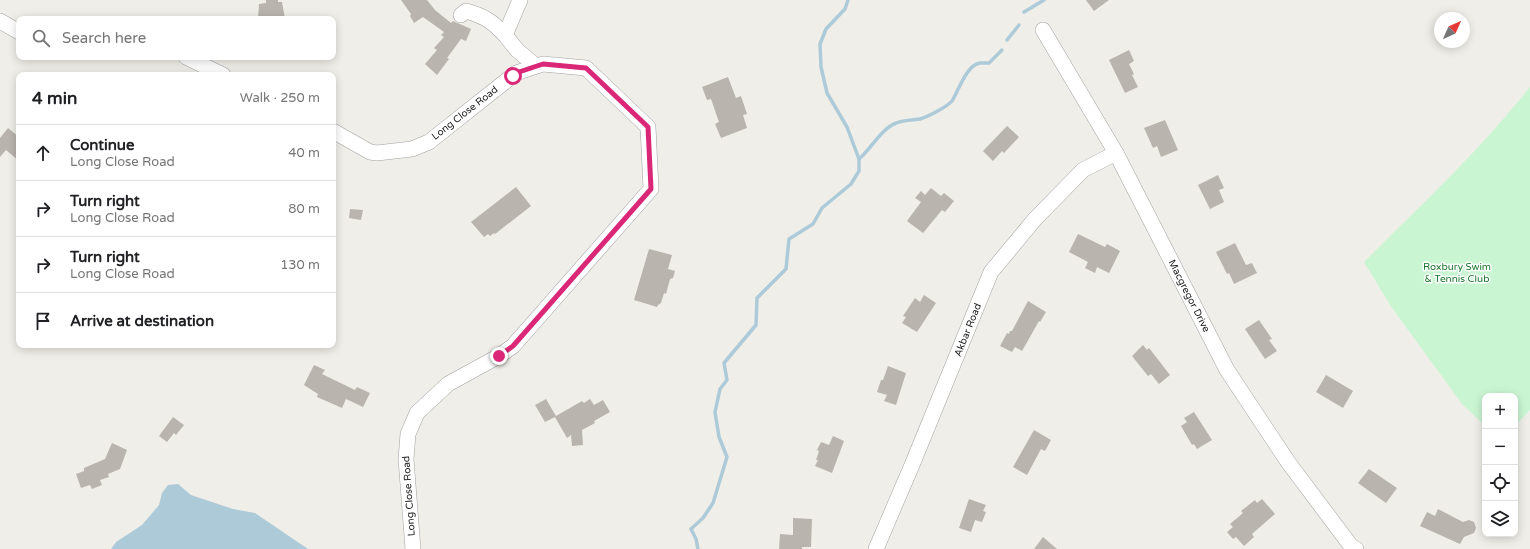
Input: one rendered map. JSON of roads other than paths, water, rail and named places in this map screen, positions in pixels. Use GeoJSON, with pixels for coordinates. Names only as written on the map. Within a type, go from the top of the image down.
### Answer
{"type":"FeatureCollection","features":[{"type":"Feature","properties":{"kind":"street"},"geometry":{"type":"LineString","coordinates":[[505,35],[520,0]]}},
{"type":"Feature","properties":{"kind":"street"},"geometry":{"type":"LineString","coordinates":[[461,15],[466,11],[484,16],[495,24],[517,50],[536,66]]}},
{"type":"Feature","properties":{"kind":"street"},"geometry":{"type":"LineString","coordinates":[[0,21],[16,30]]}},
{"type":"Feature","properties":{"kind":"street","name":"Macgregor Drive"},"geometry":{"type":"LineString","coordinates":[[1043,30],[1116,153],[1227,370],[1288,462],[1350,548]]}},
{"type":"Feature","properties":{"kind":"street"},"geometry":{"type":"LineString","coordinates":[[513,76],[511,60],[517,50]]}},
{"type":"Feature","properties":{"kind":"street"},"geometry":{"type":"LineString","coordinates":[[192,60],[217,72]]}},
{"type":"Feature","properties":{"kind":"street","name":"Long Close Road"},"geometry":{"type":"LineString","coordinates":[[336,133],[370,152],[377,153],[412,149],[429,142],[516,73],[543,64],[586,68],[648,127],[651,189],[513,346],[499,356],[448,384],[417,413],[408,434],[406,459],[413,549]]}},
{"type":"Feature","properties":{"kind":"street","name":"Akbar Road"},"geometry":{"type":"LineString","coordinates":[[876,549],[991,272],[1035,219],[1082,170],[1116,153]]}},
{"type":"Feature","properties":{"kind":"water"},"geometry":{"type":"Polygon","coordinates":[[[178,484],[191,495],[233,509],[255,513],[308,549],[111,549],[116,542],[142,525],[159,505],[162,493],[168,485],[178,484]]]}},
{"type":"Feature","properties":{"kind":"waterway"},"geometry":{"type":"LineString","coordinates":[[698,549],[696,539],[691,529],[703,518],[713,503],[727,457],[719,437],[715,412],[720,389],[727,380],[724,363],[756,325],[757,298],[786,269],[789,239],[813,224],[822,208],[851,184],[859,171],[859,159],[847,127],[827,93],[821,67],[820,44],[826,29],[845,9],[848,0]]}},
{"type":"Feature","properties":{"kind":"waterway"},"geometry":{"type":"LineString","coordinates":[[1024,12],[1044,0]]}},
{"type":"Feature","properties":{"kind":"waterway"},"geometry":{"type":"LineString","coordinates":[[1007,40],[1019,25]]}},
{"type":"Feature","properties":{"kind":"waterway"},"geometry":{"type":"LineString","coordinates":[[859,159],[886,129],[902,121],[923,118],[946,106],[952,101],[963,79],[971,69],[980,63],[989,63],[1002,50]]}},
{"type":"Feature","properties":{"kind":"park label","name":"Roxbury Swim & Tennis Club"},"geometry":{"type":"Point","coordinates":[1457,272]}}]}
